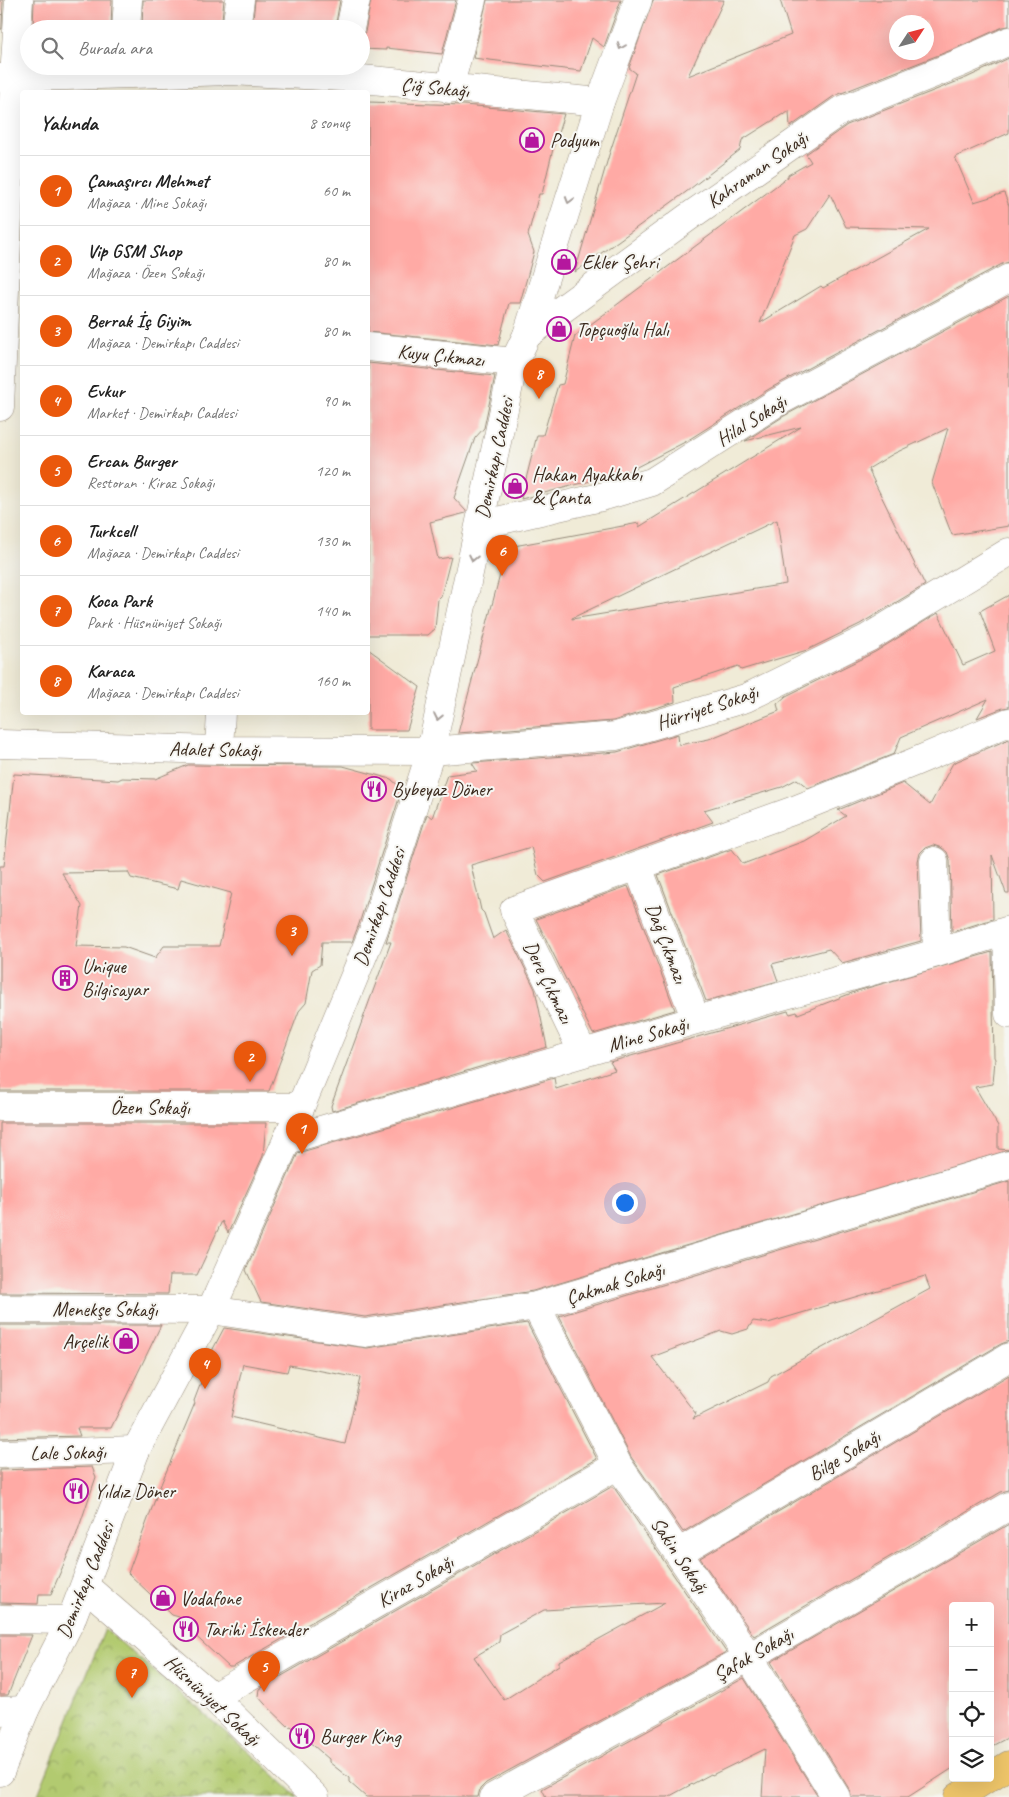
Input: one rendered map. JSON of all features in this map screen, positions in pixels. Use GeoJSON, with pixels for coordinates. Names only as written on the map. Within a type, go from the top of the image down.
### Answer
{"type":"FeatureCollection","features":[{"type":"Feature","properties":{"kind":"main road"},"geometry":{"type":"LineString","coordinates":[[994,1775],[1009,1765]]}},
{"type":"Feature","properties":{"kind":"main road"},"geometry":{"type":"LineString","coordinates":[[958,1797],[982,1782]]}},
{"type":"Feature","properties":{"kind":"street"},"geometry":{"type":"LineString","coordinates":[[0,407],[7,78],[19,0]]}},
{"type":"Feature","properties":{"kind":"street"},"geometry":{"type":"LineString","coordinates":[[127,20],[128,0]]}},
{"type":"Feature","properties":{"kind":"street"},"geometry":{"type":"LineString","coordinates":[[237,20],[240,0]]}},
{"type":"Feature","properties":{"kind":"street"},"geometry":{"type":"LineString","coordinates":[[352,20],[356,0]]}},
{"type":"Feature","properties":{"kind":"street"},"geometry":{"type":"LineString","coordinates":[[449,89],[472,0]]}},
{"type":"Feature","properties":{"kind":"street","name":"Demirkapı Caddesi"},"geometry":{"type":"LineString","coordinates":[[0,1772],[13,1710],[71,1620],[136,1450],[211,1310],[287,1140],[374,929],[431,751],[514,362],[527,335],[600,102],[638,0]]}},
{"type":"Feature","properties":{"kind":"street","name":"Kahraman Sokağı"},"geometry":{"type":"LineString","coordinates":[[527,335],[687,218],[840,111],[960,63],[1009,41]]}},
{"type":"Feature","properties":{"kind":"street","name":"Çiğ Sokağı"},"geometry":{"type":"LineString","coordinates":[[7,78],[50,75]]}},
{"type":"Feature","properties":{"kind":"street","name":"Çiğ Sokağı"},"geometry":{"type":"LineString","coordinates":[[200,75],[231,77],[275,75]]}},
{"type":"Feature","properties":{"kind":"street","name":"Çiğ Sokağı"},"geometry":{"type":"LineString","coordinates":[[361,75],[449,89],[600,102]]}},
{"type":"Feature","properties":{"kind":"street","name":"Hilal Sokağı"},"geometry":{"type":"LineString","coordinates":[[480,525],[601,497],[652,482],[776,404],[1009,278]]}},
{"type":"Feature","properties":{"kind":"street","name":"Kuyu Çıkmazı"},"geometry":{"type":"LineString","coordinates":[[370,347],[514,362]]}},
{"type":"Feature","properties":{"kind":"street","name":"Hürriyet Sokağı"},"geometry":{"type":"LineString","coordinates":[[431,751],[616,736],[746,698],[868,638],[1009,552]]}},
{"type":"Feature","properties":{"kind":"street"},"geometry":{"type":"LineString","coordinates":[[218,750],[221,715]]}},
{"type":"Feature","properties":{"kind":"street"},"geometry":{"type":"LineString","coordinates":[[638,867],[792,811],[1009,722]]}},
{"type":"Feature","properties":{"kind":"street","name":"Adalet Sokağı"},"geometry":{"type":"LineString","coordinates":[[0,744],[218,750],[431,751]]}},
{"type":"Feature","properties":{"kind":"street"},"geometry":{"type":"LineString","coordinates":[[934,861],[938,953]]}},
{"type":"Feature","properties":{"kind":"street","name":"Dere Çıkmazı"},"geometry":{"type":"LineString","coordinates":[[583,1054],[514,910],[638,867]]}},
{"type":"Feature","properties":{"kind":"street","name":"Dağ Çıkmazı"},"geometry":{"type":"LineString","coordinates":[[638,867],[696,1020]]}},
{"type":"Feature","properties":{"kind":"street"},"geometry":{"type":"LineString","coordinates":[[1008,930],[1009,1014]]}},
{"type":"Feature","properties":{"kind":"street","name":"Mine Sokağı"},"geometry":{"type":"LineString","coordinates":[[287,1140],[696,1020],[938,953],[1008,930]]}},
{"type":"Feature","properties":{"kind":"street","name":"Özen Sokağı"},"geometry":{"type":"LineString","coordinates":[[0,1107],[300,1107]]}},
{"type":"Feature","properties":{"kind":"street","name":"Çakmak Sokağı"},"geometry":{"type":"LineString","coordinates":[[211,1310],[365,1333],[536,1306],[1009,1165]]}},
{"type":"Feature","properties":{"kind":"street","name":"Sakin Sokağı"},"geometry":{"type":"LineString","coordinates":[[536,1306],[618,1465],[749,1657],[836,1797]]}},
{"type":"Feature","properties":{"kind":"street","name":"Menekşe Sokağı"},"geometry":{"type":"LineString","coordinates":[[0,1309],[211,1310]]}},
{"type":"Feature","properties":{"kind":"street","name":"Bilge Sokağı"},"geometry":{"type":"LineString","coordinates":[[678,1553],[1009,1356]]}},
{"type":"Feature","properties":{"kind":"street","name":"Lale Sokağı"},"geometry":{"type":"LineString","coordinates":[[0,1454],[136,1450]]}},
{"type":"Feature","properties":{"kind":"street","name":"Kiraz Sokağı"},"geometry":{"type":"LineString","coordinates":[[212,1697],[618,1465]]}},
{"type":"Feature","properties":{"kind":"street","name":"Şafak Sokağı"},"geometry":{"type":"LineString","coordinates":[[494,1797],[749,1657],[1009,1506]]}},
{"type":"Feature","properties":{"kind":"street","name":"Hüsnüniyet Sokağı"},"geometry":{"type":"LineString","coordinates":[[85,1586],[212,1697],[314,1797]]}},
{"type":"Feature","properties":{"kind":"street"},"geometry":{"type":"LineString","coordinates":[[0,1619],[71,1620]]}},
{"type":"Feature","properties":{"kind":"green space"},"geometry":{"type":"Polygon","coordinates":[[[105,1629],[266,1767],[298,1797],[37,1797],[105,1629]]]}},
{"type":"Feature","properties":{"kind":"building"},"geometry":{"type":"Polygon","coordinates":[[[0,0],[3,0],[2,29],[0,29],[0,0]]]}},
{"type":"Feature","properties":{"kind":"building"},"geometry":{"type":"Polygon","coordinates":[[[34,0],[112,0],[111,20],[33,20],[34,0]]]}},
{"type":"Feature","properties":{"kind":"building"},"geometry":{"type":"Polygon","coordinates":[[[143,0],[224,0],[222,20],[142,20],[143,0]]]}},
{"type":"Feature","properties":{"kind":"building"},"geometry":{"type":"Polygon","coordinates":[[[255,0],[340,0],[337,20],[253,20],[255,0]]]}},
{"type":"Feature","properties":{"kind":"building"},"geometry":{"type":"Polygon","coordinates":[[[371,0],[456,0],[442,54],[386,48],[386,50],[370,49],[370,20],[367,20],[371,0]]]}},
{"type":"Feature","properties":{"kind":"building"},"geometry":{"type":"Polygon","coordinates":[[[487,0],[621,0],[604,47],[592,38],[581,71],[473,58],[487,0]]]}},
{"type":"Feature","properties":{"kind":"building"},"geometry":{"type":"Polygon","coordinates":[[[653,0],[724,0],[688,76],[791,35],[780,0],[1009,0],[1009,26],[934,57],[934,15],[889,15],[889,60],[926,60],[834,96],[790,127],[789,111],[783,114],[742,140],[740,150],[686,192],[575,272],[609,155],[636,73],[629,68],[653,0]]]}},
{"type":"Feature","properties":{"kind":"building"},"geometry":{"type":"Polygon","coordinates":[[[1009,58],[1009,133],[955,157],[974,202],[1004,193],[1009,206],[1009,262],[1002,264],[769,389],[685,442],[629,471],[521,499],[537,435],[543,435],[558,385],[563,384],[575,336],[788,177],[788,175],[811,162],[806,154],[847,125],[966,78],[1009,58]],[[830,194],[807,229],[795,235],[760,323],[821,286],[823,288],[929,229],[846,227],[830,194]]]}},
{"type":"Feature","properties":{"kind":"building"},"geometry":{"type":"Polygon","coordinates":[[[370,102],[464,105],[564,114],[542,194],[539,194],[528,235],[534,252],[520,303],[509,303],[498,345],[370,332],[370,102]]]}},
{"type":"Feature","properties":{"kind":"building"},"geometry":{"type":"Polygon","coordinates":[[[1009,296],[1009,526],[952,535],[932,483],[948,428],[893,454],[868,469],[925,585],[860,624],[807,650],[741,670],[738,666],[674,687],[675,702],[613,721],[458,733],[508,550],[514,546],[639,523],[639,527],[801,427],[745,441],[784,416],[1009,296]],[[777,520],[572,619],[786,584],[777,520]]]}},
{"type":"Feature","properties":{"kind":"building"},"geometry":{"type":"Polygon","coordinates":[[[370,363],[495,376],[484,428],[475,438],[454,498],[466,513],[430,522],[438,559],[451,557],[441,596],[438,599],[435,629],[428,635],[370,635],[370,363]]]}},
{"type":"Feature","properties":{"kind":"building"},"geometry":{"type":"Polygon","coordinates":[[[1009,595],[1009,707],[977,718],[988,699],[901,737],[894,754],[808,788],[797,779],[782,787],[704,810],[713,822],[545,882],[538,875],[531,847],[471,865],[481,910],[484,913],[493,939],[506,930],[535,989],[547,1047],[332,1111],[331,1106],[391,942],[386,942],[427,814],[432,818],[447,775],[477,771],[472,763],[617,752],[678,734],[679,745],[709,739],[779,711],[777,704],[786,696],[875,652],[938,613],[963,665],[995,651],[980,611],[1009,595]]]}},
{"type":"Feature","properties":{"kind":"building"},"geometry":{"type":"Polygon","coordinates":[[[370,650],[420,687],[407,730],[368,730],[368,715],[370,715],[370,650]]]}},
{"type":"Feature","properties":{"kind":"building"},"geometry":{"type":"Polygon","coordinates":[[[1009,739],[1009,893],[1006,893],[992,855],[993,919],[952,932],[950,860],[947,852],[933,845],[925,848],[920,853],[918,861],[921,941],[842,963],[829,949],[772,964],[778,981],[706,1001],[658,875],[732,849],[743,864],[804,841],[846,816],[838,810],[903,783],[930,805],[953,763],[1009,739]]]}},
{"type":"Feature","properties":{"kind":"building"},"geometry":{"type":"Polygon","coordinates":[[[188,765],[343,766],[391,779],[402,789],[352,942],[322,942],[320,965],[312,970],[306,1003],[299,1011],[269,1091],[0,1091],[0,866],[4,866],[14,774],[118,780],[122,778],[155,779],[188,765]],[[128,872],[62,873],[82,906],[76,946],[124,947],[155,958],[164,946],[219,946],[231,893],[181,879],[178,889],[131,878],[128,872]]]}},
{"type":"Feature","properties":{"kind":"building"},"geometry":{"type":"Polygon","coordinates":[[[628,886],[675,1010],[593,1034],[536,919],[628,886]]]}},
{"type":"Feature","properties":{"kind":"building"},"geometry":{"type":"Polygon","coordinates":[[[992,952],[995,1059],[993,1084],[975,1087],[998,1126],[998,1149],[1009,1150],[533,1291],[365,1317],[261,1302],[246,1270],[298,1153],[554,1078],[556,1089],[615,1070],[610,1062],[788,1011],[790,1014],[797,1012],[798,1014],[857,991],[992,952]]]}},
{"type":"Feature","properties":{"kind":"building"},"geometry":{"type":"Polygon","coordinates":[[[0,1123],[266,1123],[263,1156],[228,1233],[222,1221],[197,1275],[170,1275],[168,1294],[0,1293],[0,1123]]]}},
{"type":"Feature","properties":{"kind":"building"},"geometry":{"type":"Polygon","coordinates":[[[1009,1181],[1009,1341],[683,1532],[631,1457],[559,1316],[1009,1181]],[[925,1276],[768,1323],[753,1321],[748,1329],[732,1334],[721,1331],[652,1357],[696,1414],[693,1419],[768,1382],[771,1376],[930,1289],[925,1276]]]}},
{"type":"Feature","properties":{"kind":"building"},"geometry":{"type":"Polygon","coordinates":[[[527,1323],[597,1459],[233,1667],[229,1667],[188,1629],[179,1617],[172,1615],[128,1573],[159,1489],[195,1403],[194,1401],[208,1364],[212,1362],[213,1349],[224,1328],[367,1348],[527,1323]],[[243,1364],[231,1417],[345,1444],[360,1378],[289,1365],[287,1372],[243,1364]]]}},
{"type":"Feature","properties":{"kind":"building"},"geometry":{"type":"Polygon","coordinates":[[[0,1325],[161,1325],[111,1428],[77,1428],[80,1436],[0,1438],[0,1325]]]}},
{"type":"Feature","properties":{"kind":"building"},"geometry":{"type":"Polygon","coordinates":[[[1009,1375],[1009,1490],[1001,1492],[754,1636],[700,1558],[1009,1375]]]}},
{"type":"Feature","properties":{"kind":"building"},"geometry":{"type":"Polygon","coordinates":[[[92,1467],[96,1477],[76,1536],[51,1594],[39,1594],[38,1604],[0,1603],[0,1470],[92,1467]]]}},
{"type":"Feature","properties":{"kind":"building"},"geometry":{"type":"Polygon","coordinates":[[[613,1486],[726,1652],[486,1783],[480,1789],[478,1797],[366,1797],[349,1782],[349,1778],[329,1762],[329,1759],[291,1726],[289,1727],[264,1703],[258,1696],[259,1689],[613,1486]],[[665,1603],[544,1610],[500,1634],[499,1642],[474,1657],[504,1700],[559,1665],[559,1661],[665,1603]]]}},
{"type":"Feature","properties":{"kind":"building"},"geometry":{"type":"Polygon","coordinates":[[[1009,1524],[1009,1737],[994,1745],[994,1602],[949,1602],[949,1771],[908,1797],[852,1797],[849,1789],[771,1662],[1009,1524]]]}},
{"type":"Feature","properties":{"kind":"building"},"geometry":{"type":"Polygon","coordinates":[[[0,1635],[32,1635],[8,1695],[0,1695],[0,1635]]]}},
{"type":"Feature","properties":{"kind":"building"},"geometry":{"type":"Polygon","coordinates":[[[744,1678],[818,1797],[762,1797],[765,1749],[711,1774],[668,1797],[546,1797],[542,1789],[744,1678]]]}},
{"type":"Feature","properties":{"kind":"place","name":"Podyum"},"geometry":{"type":"Point","coordinates":[532,140]}},
{"type":"Feature","properties":{"kind":"place","name":"Ekler Şehri"},"geometry":{"type":"Point","coordinates":[564,262]}},
{"type":"Feature","properties":{"kind":"place","name":"Topçuoğlu Halı"},"geometry":{"type":"Point","coordinates":[559,329]}},
{"type":"Feature","properties":{"kind":"place","name":"Karaca"},"geometry":{"type":"Point","coordinates":[539,399]}},
{"type":"Feature","properties":{"kind":"place","name":"Hakan Ayakkabı & Çanta"},"geometry":{"type":"Point","coordinates":[515,486]}},
{"type":"Feature","properties":{"kind":"place","name":"Turkcell"},"geometry":{"type":"Point","coordinates":[502,576]}},
{"type":"Feature","properties":{"kind":"place","name":"Bybeyaz Döner"},"geometry":{"type":"Point","coordinates":[374,789]}},
{"type":"Feature","properties":{"kind":"place","name":"Berrak İç Giyim"},"geometry":{"type":"Point","coordinates":[292,956]}},
{"type":"Feature","properties":{"kind":"place","name":"Unique Bilgisayar"},"geometry":{"type":"Point","coordinates":[65,978]}},
{"type":"Feature","properties":{"kind":"place","name":"Vip GSM Shop"},"geometry":{"type":"Point","coordinates":[250,1082]}},
{"type":"Feature","properties":{"kind":"place","name":"Çamaşırcı Mehmet"},"geometry":{"type":"Point","coordinates":[302,1154]}},
{"type":"Feature","properties":{"kind":"place","name":"Arçelik"},"geometry":{"type":"Point","coordinates":[126,1341]}},
{"type":"Feature","properties":{"kind":"place","name":"Evkur"},"geometry":{"type":"Point","coordinates":[205,1389]}},
{"type":"Feature","properties":{"kind":"place","name":"Yıldız Döner"},"geometry":{"type":"Point","coordinates":[76,1491]}},
{"type":"Feature","properties":{"kind":"place","name":"Vodafone"},"geometry":{"type":"Point","coordinates":[163,1598]}},
{"type":"Feature","properties":{"kind":"place","name":"Tarihi İskender"},"geometry":{"type":"Point","coordinates":[186,1629]}},
{"type":"Feature","properties":{"kind":"place","name":"Ercan Burger"},"geometry":{"type":"Point","coordinates":[264,1692]}},
{"type":"Feature","properties":{"kind":"place","name":"Koca Park"},"geometry":{"type":"Point","coordinates":[132,1698]}},
{"type":"Feature","properties":{"kind":"place","name":"Burger King"},"geometry":{"type":"Point","coordinates":[302,1736]}}]}
